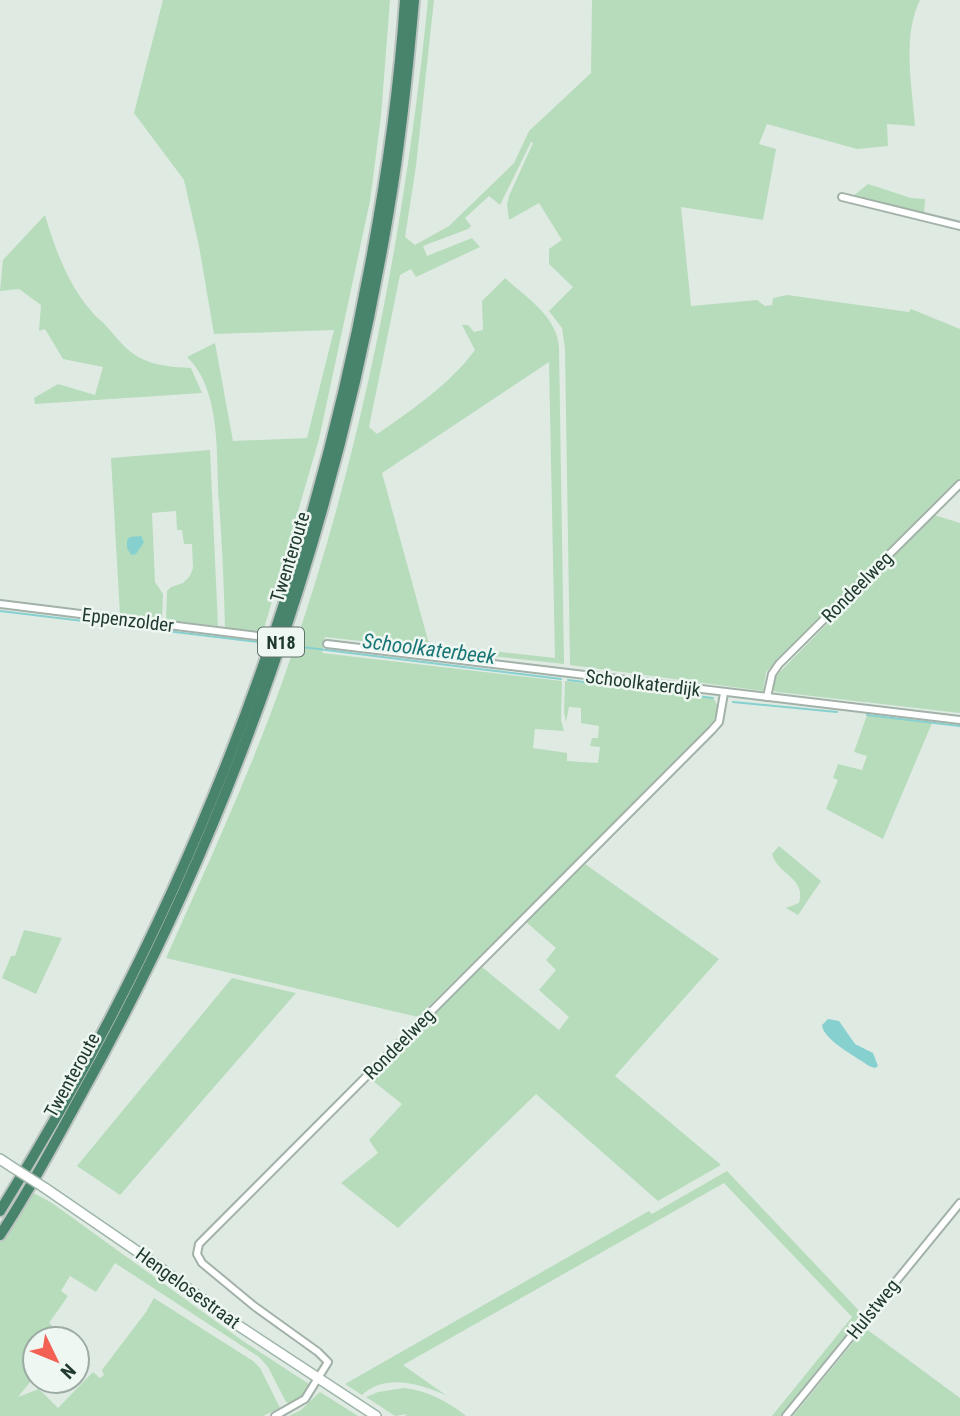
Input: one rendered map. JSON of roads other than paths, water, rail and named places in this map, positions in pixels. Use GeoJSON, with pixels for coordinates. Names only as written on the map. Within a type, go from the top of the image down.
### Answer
{"type":"FeatureCollection","features":[{"type":"Feature","properties":{"kind":"highway","name":"Twenteroute"},"geometry":{"type":"LineString","coordinates":[[0,1211],[56,1121],[154,933],[209,810],[279,620],[317,498],[360,319],[383,190],[405,0]]}},
{"type":"Feature","properties":{"kind":"highway","name":"Twenteroute"},"geometry":{"type":"LineString","coordinates":[[0,1235],[96,1068],[163,936],[222,799],[266,687],[298,594],[333,474],[369,321],[390,209],[414,0]]}},
{"type":"Feature","properties":{"kind":"main road","name":"Hengelosestraat"},"geometry":{"type":"LineString","coordinates":[[0,1159],[147,1258],[236,1324],[376,1416]]}},
{"type":"Feature","properties":{"kind":"street"},"geometry":{"type":"LineString","coordinates":[[842,197],[960,226]]}},
{"type":"Feature","properties":{"kind":"street","name":"Rondeelweg"},"geometry":{"type":"LineString","coordinates":[[767,697],[772,674],[779,664],[960,484]]}},
{"type":"Feature","properties":{"kind":"street","name":"Eppenzolder"},"geometry":{"type":"LineString","coordinates":[[0,604],[257,636]]}},
{"type":"Feature","properties":{"kind":"street","name":"Schoolkaterdijk"},"geometry":{"type":"LineString","coordinates":[[327,644],[960,720]]}},
{"type":"Feature","properties":{"kind":"street","name":"Rondeelweg"},"geometry":{"type":"LineString","coordinates":[[318,1379],[327,1362],[325,1357],[254,1306],[202,1263],[197,1254],[199,1244],[712,730],[719,722],[724,693]]}},
{"type":"Feature","properties":{"kind":"street","name":"Hulstweg"},"geometry":{"type":"LineString","coordinates":[[786,1416],[960,1203]]}},
{"type":"Feature","properties":{"kind":"street"},"geometry":{"type":"LineString","coordinates":[[275,1416],[301,1403],[318,1379]]}},
{"type":"Feature","properties":{"kind":"water"},"geometry":{"type":"Polygon","coordinates":[[[141,536],[144,542],[136,554],[131,555],[127,540],[141,536]]]}},
{"type":"Feature","properties":{"kind":"water"},"geometry":{"type":"Polygon","coordinates":[[[828,1019],[839,1021],[855,1044],[873,1053],[878,1066],[869,1066],[834,1042],[822,1025],[828,1019]]]}},
{"type":"Feature","properties":{"kind":"waterway","name":"Schoolkaterbeek"},"geometry":{"type":"LineString","coordinates":[[0,611],[258,642]]}},
{"type":"Feature","properties":{"kind":"waterway","name":"Schoolkaterbeek"},"geometry":{"type":"LineString","coordinates":[[294,646],[561,679]]}},
{"type":"Feature","properties":{"kind":"waterway","name":"Schoolkaterbeek"},"geometry":{"type":"LineString","coordinates":[[568,680],[713,698]]}},
{"type":"Feature","properties":{"kind":"waterway","name":"Schoolkaterbeek"},"geometry":{"type":"LineString","coordinates":[[733,702],[837,712]]}},
{"type":"Feature","properties":{"kind":"waterway","name":"Schoolkaterbeek"},"geometry":{"type":"LineString","coordinates":[[867,715],[960,726]]}}]}
